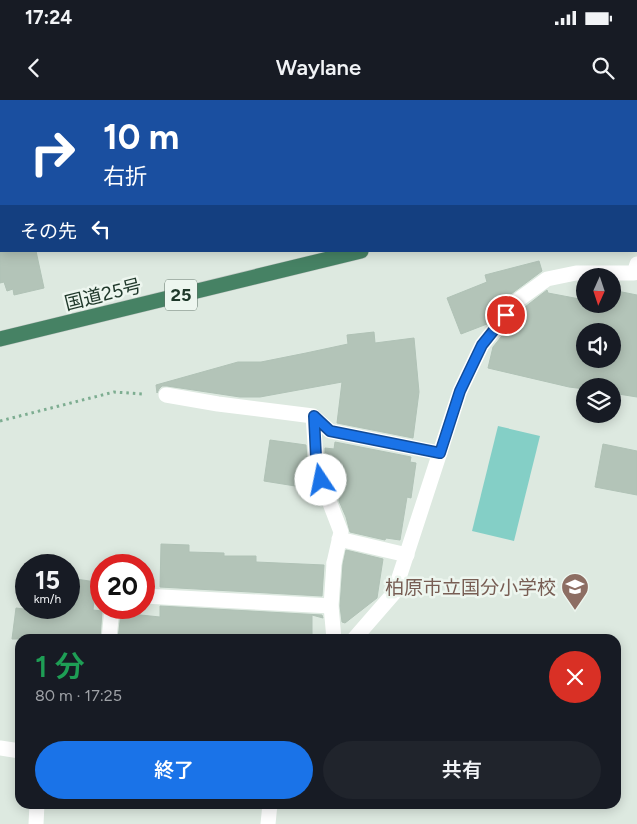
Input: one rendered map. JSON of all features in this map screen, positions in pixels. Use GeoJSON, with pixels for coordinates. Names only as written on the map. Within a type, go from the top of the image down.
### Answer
{"type":"FeatureCollection","features":[{"type":"Feature","properties":{"kind":"highway","name":"国道25号"},"geometry":{"type":"LineString","coordinates":[[0,340],[357,252]]}},
{"type":"Feature","properties":{"kind":"street"},"geometry":{"type":"LineString","coordinates":[[358,634],[394,593],[460,391],[482,345],[518,300],[547,279],[576,273],[634,273],[637,264]]}},
{"type":"Feature","properties":{"kind":"street"},"geometry":{"type":"LineString","coordinates":[[166,395],[218,404],[314,416],[330,431],[440,453]]}},
{"type":"Feature","properties":{"kind":"street"},"geometry":{"type":"LineString","coordinates":[[314,416],[316,457],[321,480],[340,532],[334,563],[331,606],[334,634]]}},
{"type":"Feature","properties":{"kind":"street"},"geometry":{"type":"LineString","coordinates":[[339,539],[407,555]]}},
{"type":"Feature","properties":{"kind":"street"},"geometry":{"type":"LineString","coordinates":[[155,597],[331,606]]}},
{"type":"Feature","properties":{"kind":"street"},"geometry":{"type":"LineString","coordinates":[[109,634],[111,619]]}},
{"type":"Feature","properties":{"kind":"street"},"geometry":{"type":"LineString","coordinates":[[0,748],[15,750]]}},
{"type":"Feature","properties":{"kind":"street"},"geometry":{"type":"LineString","coordinates":[[36,824],[37,809]]}},
{"type":"Feature","properties":{"kind":"street"},"geometry":{"type":"LineString","coordinates":[[268,824],[270,809]]}},
{"type":"Feature","properties":{"kind":"path"},"geometry":{"type":"LineString","coordinates":[[0,421],[114,392],[166,395]]}},
{"type":"Feature","properties":{"kind":"water"},"geometry":{"type":"Polygon","coordinates":[[[498,426],[540,436],[514,541],[472,531],[498,426]]]}},
{"type":"Feature","properties":{"kind":"building"},"geometry":{"type":"Polygon","coordinates":[[[0,252],[36,252],[44,288],[14,295],[13,289],[7,291],[4,282],[0,283],[0,252]]]}},
{"type":"Feature","properties":{"kind":"building"},"geometry":{"type":"Polygon","coordinates":[[[539,261],[542,271],[511,294],[487,324],[461,334],[447,298],[487,282],[485,275],[539,261]]]}},
{"type":"Feature","properties":{"kind":"building"},"geometry":{"type":"Polygon","coordinates":[[[547,290],[548,293],[576,298],[576,313],[621,313],[621,292],[637,295],[637,397],[621,394],[621,378],[576,378],[576,388],[488,368],[493,347],[525,307],[547,290]]]}},
{"type":"Feature","properties":{"kind":"building"},"geometry":{"type":"Polygon","coordinates":[[[374,332],[375,343],[414,338],[419,392],[413,438],[337,423],[342,382],[260,397],[240,397],[167,386],[162,386],[157,393],[156,385],[238,362],[261,362],[348,344],[347,335],[374,332]]]}},
{"type":"Feature","properties":{"kind":"building"},"geometry":{"type":"Polygon","coordinates":[[[270,440],[306,445],[307,459],[314,489],[264,481],[270,440]]]}},
{"type":"Feature","properties":{"kind":"building"},"geometry":{"type":"Polygon","coordinates":[[[335,442],[411,457],[410,462],[416,463],[411,498],[407,497],[400,540],[386,538],[385,540],[350,532],[339,501],[340,493],[336,492],[325,456],[325,448],[334,449],[335,442]]]}},
{"type":"Feature","properties":{"kind":"building"},"geometry":{"type":"Polygon","coordinates":[[[603,444],[637,451],[637,495],[595,487],[603,444]]]}},
{"type":"Feature","properties":{"kind":"building"},"geometry":{"type":"Polygon","coordinates":[[[161,544],[189,545],[189,552],[224,553],[224,556],[256,556],[256,562],[324,565],[322,596],[160,587],[161,544]]]}},
{"type":"Feature","properties":{"kind":"building"},"geometry":{"type":"Polygon","coordinates":[[[346,550],[383,559],[377,598],[345,623],[342,622],[340,606],[346,550]]]}},
{"type":"Feature","properties":{"kind":"building"},"geometry":{"type":"Polygon","coordinates":[[[80,580],[90,581],[90,619],[101,619],[100,634],[15,634],[15,639],[12,639],[15,616],[15,619],[80,619],[80,580]]]}},
{"type":"Feature","properties":{"kind":"building"},"geometry":{"type":"Polygon","coordinates":[[[160,606],[322,615],[323,618],[312,615],[312,634],[119,634],[120,619],[155,619],[155,616],[160,617],[160,606]]]}},
{"type":"Feature","properties":{"kind":"place","name":"柏原市立国分小学校"},"geometry":{"type":"Point","coordinates":[575,611]}},
{"type":"Feature","properties":{"kind":"route"},"geometry":{"type":"LineString","coordinates":[[321,480],[316,457],[314,416],[330,431],[440,453],[460,391],[482,345],[506,315]]}}]}
